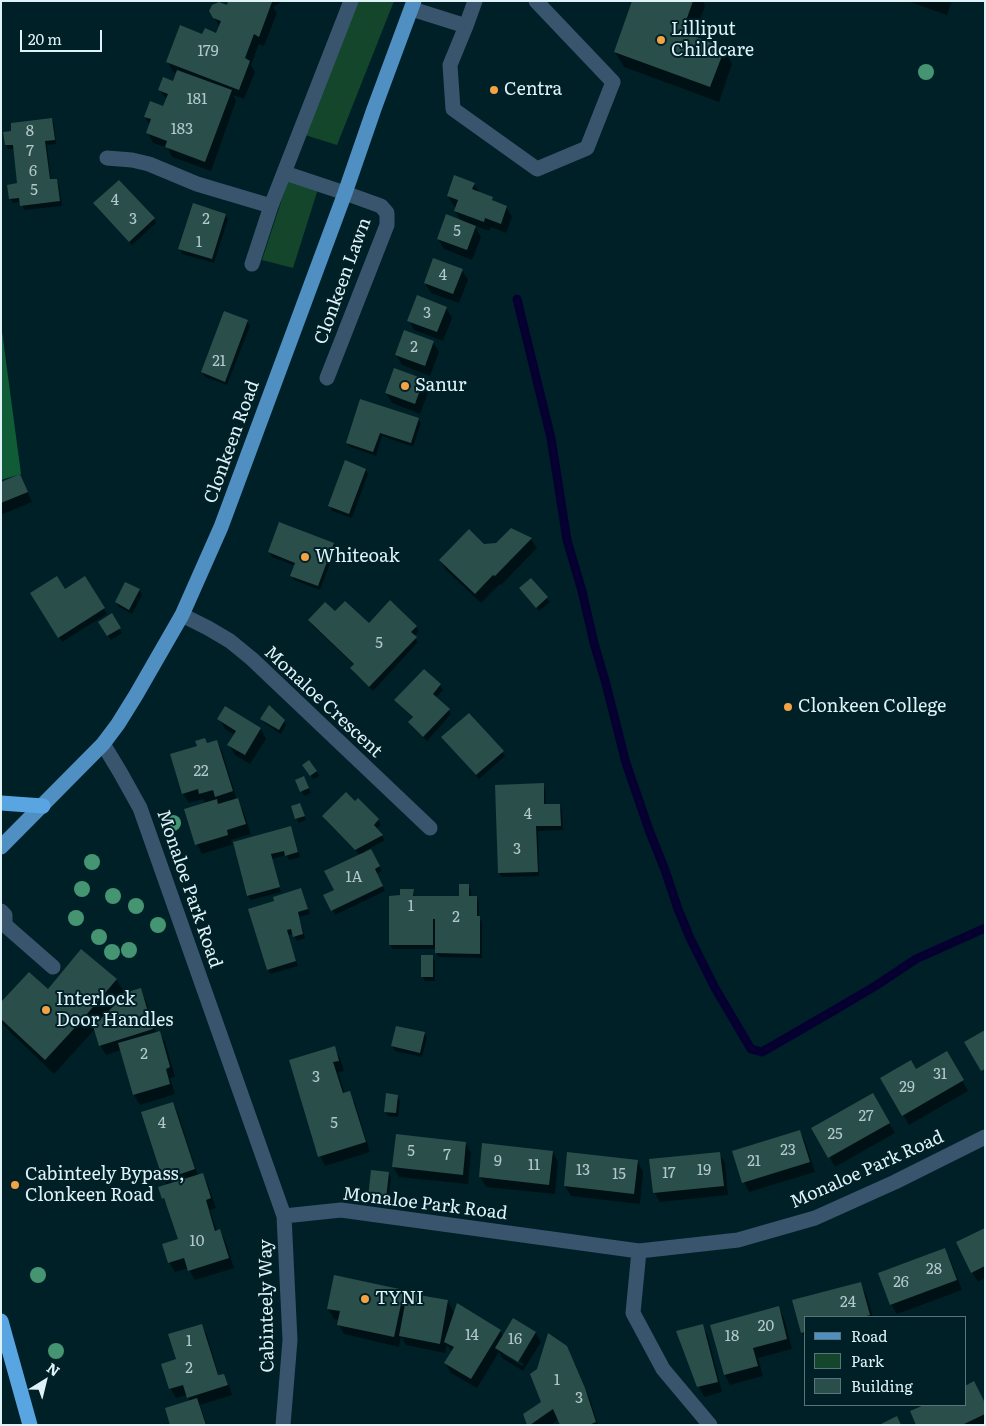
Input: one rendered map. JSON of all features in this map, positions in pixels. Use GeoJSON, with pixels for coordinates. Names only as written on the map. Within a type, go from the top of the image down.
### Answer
{"type":"FeatureCollection","features":[{"type":"Feature","properties":{"kind":"highway"},"geometry":{"type":"LineString","coordinates":[[1,803],[43,806]]}},
{"type":"Feature","properties":{"kind":"highway"},"geometry":{"type":"LineString","coordinates":[[1,1321],[30,1425]]}},
{"type":"Feature","properties":{"kind":"main road","name":"Clonkeen Road"},"geometry":{"type":"LineString","coordinates":[[1,847],[103,744],[136,695],[182,616],[221,527],[413,5]]}},
{"type":"Feature","properties":{"kind":"street"},"geometry":{"type":"LineString","coordinates":[[252,264],[271,206],[351,1]]}},
{"type":"Feature","properties":{"kind":"street"},"geometry":{"type":"LineString","coordinates":[[475,1],[450,65],[453,109],[537,169],[587,148],[613,82],[536,1]]}},
{"type":"Feature","properties":{"kind":"street"},"geometry":{"type":"LineString","coordinates":[[413,5],[466,26]]}},
{"type":"Feature","properties":{"kind":"street"},"geometry":{"type":"LineString","coordinates":[[107,158],[132,160],[149,164],[205,186],[271,206]]}},
{"type":"Feature","properties":{"kind":"street"},"geometry":{"type":"LineString","coordinates":[[285,173],[345,192]]}},
{"type":"Feature","properties":{"kind":"street","name":"Clonkeen Lawn"},"geometry":{"type":"LineString","coordinates":[[326,378],[387,225],[387,213],[381,206],[345,192]]}},
{"type":"Feature","properties":{"kind":"street","name":"Monaloe Crescent"},"geometry":{"type":"LineString","coordinates":[[182,616],[230,641],[252,659],[430,828]]}},
{"type":"Feature","properties":{"kind":"street","name":"Monaloe Park Road"},"geometry":{"type":"LineString","coordinates":[[103,744],[140,808],[284,1216],[341,1210],[639,1251],[738,1240],[815,1218],[895,1182],[985,1137]]}},
{"type":"Feature","properties":{"kind":"street"},"geometry":{"type":"LineString","coordinates":[[1,910],[5,915],[5,925],[53,967]]}},
{"type":"Feature","properties":{"kind":"street","name":"Cabinteely Way"},"geometry":{"type":"LineString","coordinates":[[284,1216],[290,1340],[284,1425]]}},
{"type":"Feature","properties":{"kind":"street"},"geometry":{"type":"LineString","coordinates":[[639,1251],[633,1313],[663,1368],[710,1425]]}},
{"type":"Feature","properties":{"kind":"green space"},"geometry":{"type":"Polygon","coordinates":[[[351,1],[394,1],[337,145],[302,134],[351,1]]]}},
{"type":"Feature","properties":{"kind":"green space"},"geometry":{"type":"Polygon","coordinates":[[[289,178],[318,189],[293,268],[262,260],[289,178]]]}},
{"type":"Feature","properties":{"kind":"green space"},"geometry":{"type":"Polygon","coordinates":[[[1,324],[21,474],[1,480],[1,324]]]}},
{"type":"Feature","properties":{"kind":"building"},"geometry":{"type":"Polygon","coordinates":[[[228,1],[272,2],[259,37],[254,34],[245,58],[250,61],[239,90],[166,62],[180,25],[202,34],[205,28],[216,33],[221,21],[213,18],[209,11],[212,5],[219,2],[227,5],[228,1]]]}},
{"type":"Feature","properties":{"kind":"building","name":"Lilliput Childcare"},"geometry":{"type":"Polygon","coordinates":[[[632,1],[693,1],[682,32],[725,48],[710,87],[614,52],[632,1]]]}},
{"type":"Feature","properties":{"kind":"building"},"geometry":{"type":"Polygon","coordinates":[[[177,70],[232,90],[205,162],[165,147],[167,141],[146,133],[151,119],[144,117],[150,101],[163,106],[168,94],[158,90],[163,77],[173,81],[177,70]]]}},
{"type":"Feature","properties":{"kind":"building"},"geometry":{"type":"Polygon","coordinates":[[[52,118],[55,140],[45,141],[50,179],[57,179],[60,201],[20,206],[19,198],[9,199],[7,185],[17,183],[13,145],[5,145],[3,132],[11,131],[11,123],[52,118]]]}},
{"type":"Feature","properties":{"kind":"building"},"geometry":{"type":"Polygon","coordinates":[[[454,175],[475,183],[472,189],[493,197],[492,200],[507,206],[501,224],[485,218],[484,222],[454,211],[458,200],[447,196],[454,175]]]}},
{"type":"Feature","properties":{"kind":"building"},"geometry":{"type":"Polygon","coordinates":[[[119,180],[155,218],[129,242],[93,203],[119,180]]]}},
{"type":"Feature","properties":{"kind":"building"},"geometry":{"type":"Polygon","coordinates":[[[193,203],[226,214],[212,259],[178,249],[193,203]]]}},
{"type":"Feature","properties":{"kind":"building"},"geometry":{"type":"Polygon","coordinates":[[[446,214],[476,226],[467,250],[437,239],[446,214]]]}},
{"type":"Feature","properties":{"kind":"building"},"geometry":{"type":"Polygon","coordinates":[[[433,258],[463,269],[453,294],[424,283],[433,258]]]}},
{"type":"Feature","properties":{"kind":"building"},"geometry":{"type":"Polygon","coordinates":[[[417,295],[447,307],[437,332],[407,321],[417,295]]]}},
{"type":"Feature","properties":{"kind":"building"},"geometry":{"type":"Polygon","coordinates":[[[224,311],[248,320],[225,382],[201,372],[224,311]]]}},
{"type":"Feature","properties":{"kind":"building"},"geometry":{"type":"Polygon","coordinates":[[[404,330],[434,341],[425,366],[395,355],[404,330]]]}},
{"type":"Feature","properties":{"kind":"building","name":"Sanur"},"geometry":{"type":"Polygon","coordinates":[[[394,368],[424,379],[415,404],[385,393],[394,368]]]}},
{"type":"Feature","properties":{"kind":"building"},"geometry":{"type":"Polygon","coordinates":[[[360,399],[419,418],[411,443],[380,433],[373,452],[346,443],[360,399]]]}},
{"type":"Feature","properties":{"kind":"building"},"geometry":{"type":"Polygon","coordinates":[[[345,460],[366,469],[349,514],[328,506],[345,460]]]}},
{"type":"Feature","properties":{"kind":"building"},"geometry":{"type":"Polygon","coordinates":[[[20,474],[28,492],[1,503],[1,482],[20,474]]]}},
{"type":"Feature","properties":{"kind":"building","name":"Whiteoak"},"geometry":{"type":"Polygon","coordinates":[[[279,522],[334,543],[318,586],[290,576],[295,563],[268,552],[279,522]]]}},
{"type":"Feature","properties":{"kind":"building"},"geometry":{"type":"Polygon","coordinates":[[[511,528],[532,538],[475,594],[439,560],[469,529],[484,544],[496,543],[511,528]]]}},
{"type":"Feature","properties":{"kind":"building"},"geometry":{"type":"Polygon","coordinates":[[[57,576],[65,589],[85,576],[105,608],[58,638],[30,593],[57,576]]]}},
{"type":"Feature","properties":{"kind":"building"},"geometry":{"type":"Polygon","coordinates":[[[531,578],[548,597],[536,608],[519,588],[531,578]]]}},
{"type":"Feature","properties":{"kind":"building"},"geometry":{"type":"Polygon","coordinates":[[[125,582],[140,589],[129,610],[115,602],[125,582]]]}},
{"type":"Feature","properties":{"kind":"building"},"geometry":{"type":"Polygon","coordinates":[[[390,600],[417,626],[411,632],[417,637],[369,687],[350,668],[354,664],[308,620],[325,602],[335,611],[345,601],[369,623],[390,600]]]}},
{"type":"Feature","properties":{"kind":"building"},"geometry":{"type":"Polygon","coordinates":[[[112,613],[121,628],[107,636],[98,622],[112,613]]]}},
{"type":"Feature","properties":{"kind":"building"},"geometry":{"type":"Polygon","coordinates":[[[424,669],[441,684],[433,694],[450,709],[423,737],[408,722],[413,717],[394,700],[424,669]]]}},
{"type":"Feature","properties":{"kind":"building"},"geometry":{"type":"Polygon","coordinates":[[[269,705],[285,720],[279,730],[260,719],[269,705]]]}},
{"type":"Feature","properties":{"kind":"building"},"geometry":{"type":"Polygon","coordinates":[[[225,706],[261,728],[245,755],[227,745],[236,731],[217,719],[225,706]]]}},
{"type":"Feature","properties":{"kind":"building"},"geometry":{"type":"Polygon","coordinates":[[[469,713],[504,751],[476,775],[441,737],[469,713]]]}},
{"type":"Feature","properties":{"kind":"building"},"geometry":{"type":"Polygon","coordinates":[[[205,738],[207,743],[217,740],[233,791],[215,797],[213,790],[199,794],[198,789],[182,794],[170,754],[197,746],[195,741],[205,738]]]}},
{"type":"Feature","properties":{"kind":"building"},"geometry":{"type":"Polygon","coordinates":[[[309,760],[317,771],[310,776],[302,765],[309,760]]]}},
{"type":"Feature","properties":{"kind":"building"},"geometry":{"type":"Polygon","coordinates":[[[304,776],[309,788],[300,792],[295,780],[304,776]]]}},
{"type":"Feature","properties":{"kind":"building"},"geometry":{"type":"Polygon","coordinates":[[[544,783],[544,804],[560,804],[561,826],[536,826],[538,872],[498,873],[495,785],[544,783]]]}},
{"type":"Feature","properties":{"kind":"building"},"geometry":{"type":"Polygon","coordinates":[[[346,792],[355,801],[358,798],[379,819],[374,825],[383,835],[355,850],[322,816],[346,792]]]}},
{"type":"Feature","properties":{"kind":"building"},"geometry":{"type":"Polygon","coordinates":[[[238,798],[246,824],[227,830],[228,835],[195,845],[184,809],[217,799],[218,804],[238,798]]]}},
{"type":"Feature","properties":{"kind":"building"},"geometry":{"type":"Polygon","coordinates":[[[300,803],[305,816],[295,819],[291,806],[300,803]]]}},
{"type":"Feature","properties":{"kind":"building"},"geometry":{"type":"Polygon","coordinates":[[[291,826],[298,852],[285,856],[284,851],[271,854],[280,887],[247,896],[233,842],[291,826]]]}},
{"type":"Feature","properties":{"kind":"building"},"geometry":{"type":"Polygon","coordinates":[[[371,849],[380,866],[375,869],[383,886],[331,911],[323,895],[334,890],[324,871],[371,849]]]}},
{"type":"Feature","properties":{"kind":"building"},"geometry":{"type":"Polygon","coordinates":[[[459,884],[469,884],[469,896],[477,896],[477,916],[480,916],[480,954],[435,953],[435,919],[433,919],[433,945],[389,945],[389,896],[400,895],[400,889],[414,889],[413,896],[459,896],[459,884]]]}},
{"type":"Feature","properties":{"kind":"building"},"geometry":{"type":"Polygon","coordinates":[[[301,888],[308,909],[298,912],[303,934],[293,937],[291,929],[287,930],[296,961],[267,970],[248,909],[274,901],[273,897],[301,888]]]}},
{"type":"Feature","properties":{"kind":"building","name":"Interlock Door Handles"},"geometry":{"type":"Polygon","coordinates":[[[81,949],[117,979],[45,1060],[1,1019],[1,1002],[29,972],[48,989],[81,949]]]}},
{"type":"Feature","properties":{"kind":"building"},"geometry":{"type":"Polygon","coordinates":[[[421,955],[433,955],[433,977],[421,977],[421,955]]]}},
{"type":"Feature","properties":{"kind":"building"},"geometry":{"type":"Polygon","coordinates":[[[141,988],[153,1029],[99,1046],[93,1026],[119,1001],[117,995],[141,988]]]}},
{"type":"Feature","properties":{"kind":"building"},"geometry":{"type":"Polygon","coordinates":[[[396,1026],[425,1032],[420,1053],[391,1046],[396,1026]]]}},
{"type":"Feature","properties":{"kind":"building"},"geometry":{"type":"Polygon","coordinates":[[[985,1030],[985,1069],[981,1071],[964,1042],[985,1030]]]}},
{"type":"Feature","properties":{"kind":"building"},"geometry":{"type":"Polygon","coordinates":[[[160,1031],[170,1067],[166,1069],[170,1084],[133,1095],[118,1043],[160,1031]]]}},
{"type":"Feature","properties":{"kind":"building"},"geometry":{"type":"Polygon","coordinates":[[[335,1046],[339,1061],[333,1062],[343,1093],[350,1091],[366,1142],[318,1157],[289,1060],[335,1046]]]}},
{"type":"Feature","properties":{"kind":"building"},"geometry":{"type":"Polygon","coordinates":[[[947,1051],[964,1080],[902,1116],[880,1078],[911,1060],[916,1069],[947,1051]]]}},
{"type":"Feature","properties":{"kind":"building"},"geometry":{"type":"Polygon","coordinates":[[[386,1093],[398,1095],[396,1113],[384,1112],[386,1093]]]}},
{"type":"Feature","properties":{"kind":"building"},"geometry":{"type":"Polygon","coordinates":[[[873,1093],[890,1123],[828,1158],[811,1128],[873,1093]]]}},
{"type":"Feature","properties":{"kind":"building"},"geometry":{"type":"Polygon","coordinates":[[[173,1102],[195,1169],[163,1180],[141,1112],[173,1102]]]}},
{"type":"Feature","properties":{"kind":"building"},"geometry":{"type":"Polygon","coordinates":[[[800,1130],[810,1162],[742,1183],[732,1151],[800,1130]]]}},
{"type":"Feature","properties":{"kind":"building"},"geometry":{"type":"Polygon","coordinates":[[[396,1134],[466,1142],[463,1175],[392,1167],[396,1134]]]}},
{"type":"Feature","properties":{"kind":"building"},"geometry":{"type":"Polygon","coordinates":[[[482,1143],[553,1151],[549,1185],[479,1177],[482,1143]]]}},
{"type":"Feature","properties":{"kind":"building"},"geometry":{"type":"Polygon","coordinates":[[[567,1152],[638,1160],[634,1194],[564,1186],[567,1152]]]}},
{"type":"Feature","properties":{"kind":"building"},"geometry":{"type":"Polygon","coordinates":[[[720,1152],[724,1186],[653,1193],[649,1159],[720,1152]]]}},
{"type":"Feature","properties":{"kind":"building"},"geometry":{"type":"Polygon","coordinates":[[[371,1170],[389,1172],[386,1199],[368,1197],[371,1170]]]}},
{"type":"Feature","properties":{"kind":"building"},"geometry":{"type":"Polygon","coordinates":[[[203,1173],[211,1198],[206,1200],[215,1231],[220,1229],[229,1258],[188,1271],[184,1258],[168,1263],[162,1244],[178,1239],[164,1198],[162,1199],[158,1187],[203,1173]]]}},
{"type":"Feature","properties":{"kind":"building"},"geometry":{"type":"Polygon","coordinates":[[[985,1228],[985,1266],[971,1273],[956,1242],[985,1228]]]}},
{"type":"Feature","properties":{"kind":"building"},"geometry":{"type":"Polygon","coordinates":[[[945,1248],[957,1280],[890,1305],[878,1273],[945,1248]]]}},
{"type":"Feature","properties":{"kind":"building","name":"TYNI"},"geometry":{"type":"Polygon","coordinates":[[[334,1275],[404,1290],[394,1337],[337,1325],[340,1311],[327,1309],[334,1275]]]}},
{"type":"Feature","properties":{"kind":"building"},"geometry":{"type":"Polygon","coordinates":[[[861,1282],[870,1315],[804,1316],[804,1332],[801,1333],[792,1300],[861,1282]]]}},
{"type":"Feature","properties":{"kind":"building"},"geometry":{"type":"Polygon","coordinates":[[[407,1293],[448,1300],[440,1344],[399,1336],[407,1293]]]}},
{"type":"Feature","properties":{"kind":"building"},"geometry":{"type":"Polygon","coordinates":[[[457,1303],[501,1330],[471,1379],[444,1363],[454,1347],[444,1342],[457,1303]]]}},
{"type":"Feature","properties":{"kind":"building"},"geometry":{"type":"Polygon","coordinates":[[[779,1306],[787,1339],[753,1348],[758,1366],[724,1375],[710,1325],[779,1306]]]}},
{"type":"Feature","properties":{"kind":"building"},"geometry":{"type":"Polygon","coordinates":[[[513,1318],[536,1332],[518,1362],[495,1348],[513,1318]]]}},
{"type":"Feature","properties":{"kind":"building"},"geometry":{"type":"Polygon","coordinates":[[[202,1324],[218,1375],[224,1374],[228,1385],[187,1398],[183,1385],[169,1389],[161,1364],[176,1359],[168,1334],[202,1324]]]}},
{"type":"Feature","properties":{"kind":"building"},"geometry":{"type":"Polygon","coordinates":[[[703,1324],[718,1382],[697,1387],[676,1331],[703,1324]]]}},
{"type":"Feature","properties":{"kind":"building"},"geometry":{"type":"Polygon","coordinates":[[[548,1333],[567,1346],[585,1388],[596,1422],[589,1425],[560,1425],[553,1409],[530,1425],[527,1425],[523,1414],[541,1402],[530,1374],[537,1369],[548,1333]]]}},
{"type":"Feature","properties":{"kind":"building"},"geometry":{"type":"Polygon","coordinates":[[[974,1381],[985,1403],[985,1414],[962,1425],[916,1425],[910,1411],[922,1406],[966,1406],[966,1385],[974,1381]]]}},
{"type":"Feature","properties":{"kind":"building"},"geometry":{"type":"Polygon","coordinates":[[[197,1398],[206,1425],[170,1425],[165,1408],[197,1398]]]}},
{"type":"Feature","properties":{"kind":"building"},"geometry":{"type":"Polygon","coordinates":[[[897,1416],[901,1425],[879,1425],[897,1416]]]}},
{"type":"Feature","properties":{"kind":"waterway"},"geometry":{"type":"LineString","coordinates":[[517,299],[551,438],[567,540],[626,763],[690,938],[715,988],[751,1049],[762,1052],[877,985],[916,959],[985,928]]}},
{"type":"Feature","properties":{"kind":"place","name":"Lilliput Childcare"},"geometry":{"type":"Point","coordinates":[661,40]}},
{"type":"Feature","properties":{"kind":"place","name":"Centra"},"geometry":{"type":"Point","coordinates":[494,90]}},
{"type":"Feature","properties":{"kind":"place","name":"Sanur"},"geometry":{"type":"Point","coordinates":[405,386]}},
{"type":"Feature","properties":{"kind":"place","name":"Whiteoak"},"geometry":{"type":"Point","coordinates":[305,557]}},
{"type":"Feature","properties":{"kind":"place","name":"Clonkeen College"},"geometry":{"type":"Point","coordinates":[788,707]}},
{"type":"Feature","properties":{"kind":"place","name":"Interlock Door Handles"},"geometry":{"type":"Point","coordinates":[46,1010]}},
{"type":"Feature","properties":{"kind":"place","name":"Cabinteely Bypass, Clonkeen Road"},"geometry":{"type":"Point","coordinates":[15,1185]}},
{"type":"Feature","properties":{"kind":"place","name":"TYNI"},"geometry":{"type":"Point","coordinates":[365,1299]}}]}
